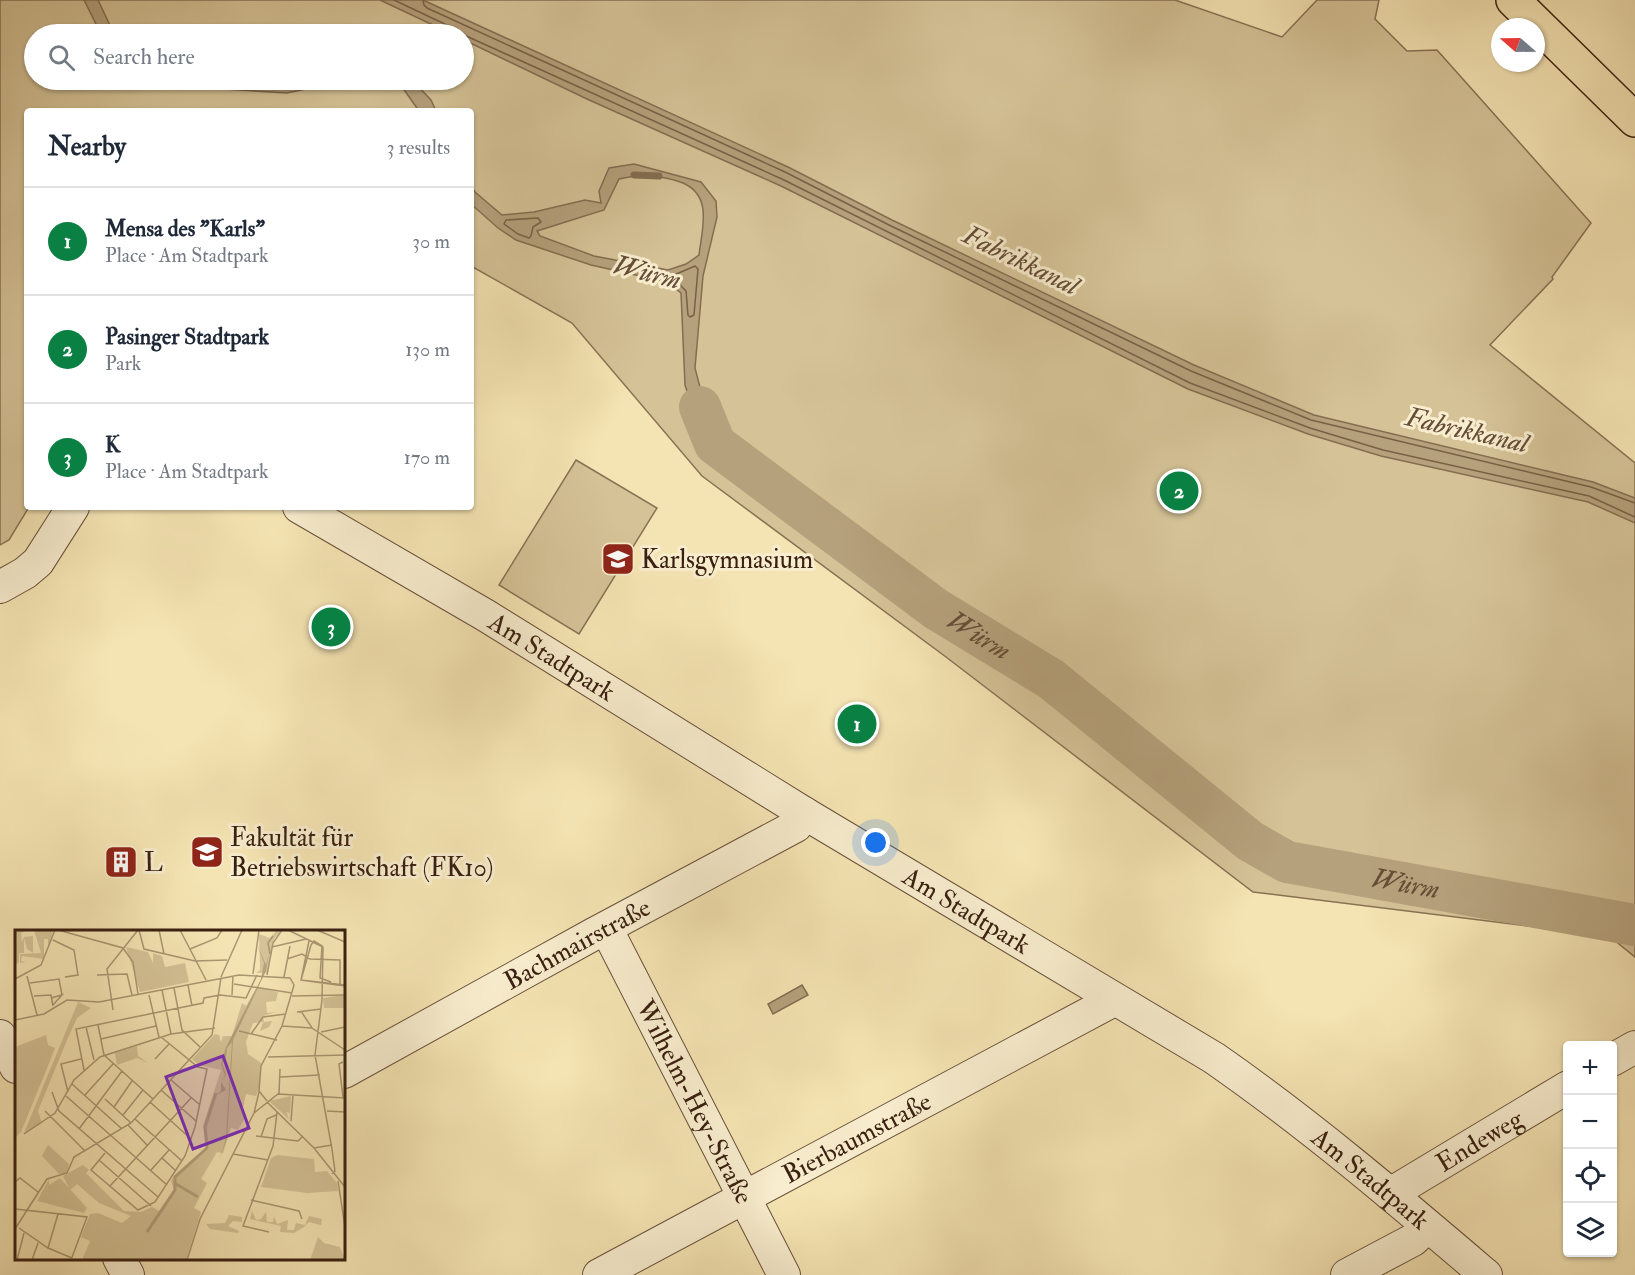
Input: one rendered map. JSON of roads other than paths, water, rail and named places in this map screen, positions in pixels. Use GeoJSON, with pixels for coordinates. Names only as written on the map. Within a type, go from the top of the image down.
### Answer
{"type":"FeatureCollection","features":[{"type":"Feature","properties":{"kind":"main road"},"geometry":{"type":"LineString","coordinates":[[1513,0],[1635,120]]}},
{"type":"Feature","properties":{"kind":"street"},"geometry":{"type":"LineString","coordinates":[[0,586],[25,573],[38,562],[71,510]]}},
{"type":"Feature","properties":{"kind":"street","name":"Am Stadtpark"},"geometry":{"type":"LineString","coordinates":[[304,510],[485,615],[804,813],[1214,1058],[1250,1083],[1390,1194],[1486,1275]]}},
{"type":"Feature","properties":{"kind":"street","name":"Bachmairstraße"},"geometry":{"type":"LineString","coordinates":[[345,1071],[796,826],[804,813]]}},
{"type":"Feature","properties":{"kind":"street","name":"Wilhelm-Hey-Straße"},"geometry":{"type":"LineString","coordinates":[[606,928],[784,1275]]}},
{"type":"Feature","properties":{"kind":"street","name":"Bierbaumstraße"},"geometry":{"type":"LineString","coordinates":[[599,1275],[1114,1000]]}},
{"type":"Feature","properties":{"kind":"street"},"geometry":{"type":"LineString","coordinates":[[0,1036],[15,1065]]}},
{"type":"Feature","properties":{"kind":"street"},"geometry":{"type":"LineString","coordinates":[[1617,1057],[1635,1047]]}},
{"type":"Feature","properties":{"kind":"street","name":"Endeweg"},"geometry":{"type":"LineString","coordinates":[[1390,1194],[1563,1090]]}},
{"type":"Feature","properties":{"kind":"street"},"geometry":{"type":"LineString","coordinates":[[1347,1275],[1413,1240],[1428,1227]]}},
{"type":"Feature","properties":{"kind":"street"},"geometry":{"type":"LineString","coordinates":[[120,1260],[128,1275]]}},
{"type":"Feature","properties":{"kind":"water"},"geometry":{"type":"Polygon","coordinates":[[[84,0],[98,0],[109,24],[96,24],[84,0]]]}},
{"type":"Feature","properties":{"kind":"water"},"geometry":{"type":"Polygon","coordinates":[[[380,0],[423,0],[788,167],[892,220],[1194,365],[1314,415],[1593,482],[1635,498],[1635,523],[1588,502],[1381,456],[1308,434],[1188,389],[781,186],[587,99],[474,45],[474,24],[431,24],[380,0]]]}},
{"type":"Feature","properties":{"kind":"water"},"geometry":{"type":"Polygon","coordinates":[[[239,90],[301,90],[287,93],[239,90]]]}},
{"type":"Feature","properties":{"kind":"water"},"geometry":{"type":"Polygon","coordinates":[[[404,90],[422,90],[435,108],[417,108],[404,90]]]}},
{"type":"Feature","properties":{"kind":"water"},"geometry":{"type":"Polygon","coordinates":[[[634,164],[701,182],[716,201],[717,217],[703,276],[695,368],[708,418],[733,449],[726,460],[709,444],[696,418],[685,385],[681,293],[667,282],[591,265],[516,240],[474,207],[474,190],[502,215],[534,212],[585,200],[601,203],[599,191],[609,168],[634,164]],[[645,174],[619,179],[604,210],[537,231],[540,236],[594,256],[668,270],[686,264],[699,255],[703,224],[702,205],[699,196],[692,189],[683,183],[645,174]]]}},
{"type":"Feature","properties":{"kind":"water"},"geometry":{"type":"Polygon","coordinates":[[[802,985],[808,995],[773,1014],[768,1004],[802,985]]]}},
{"type":"Feature","properties":{"kind":"waterway"},"geometry":{"type":"LineString","coordinates":[[634,175],[659,176]]}},
{"type":"Feature","properties":{"kind":"waterway","name":"Würm"},"geometry":{"type":"LineString","coordinates":[[700,407],[715,444],[936,609],[1051,679],[1250,841],[1287,862],[1635,925]]}},
{"type":"Feature","properties":{"kind":"place","name":"Pasinger Stadtpark"},"geometry":{"type":"Point","coordinates":[1179,491]}},
{"type":"Feature","properties":{"kind":"place","name":"Karlsgymnasium"},"geometry":{"type":"Point","coordinates":[618,559]}},
{"type":"Feature","properties":{"kind":"place","name":"K"},"geometry":{"type":"Point","coordinates":[331,627]}},
{"type":"Feature","properties":{"kind":"place","name":"Mensa des \"Karls\""},"geometry":{"type":"Point","coordinates":[857,724]}},
{"type":"Feature","properties":{"kind":"place","name":"Fakultät für Betriebswirtschaft (FK10)"},"geometry":{"type":"Point","coordinates":[207,852]}},
{"type":"Feature","properties":{"kind":"place","name":"L"},"geometry":{"type":"Point","coordinates":[121,862]}},
{"type":"Feature","properties":{"kind":"water label","name":"Fabrikkanal"},"geometry":{"type":"Point","coordinates":[1021,260]}},
{"type":"Feature","properties":{"kind":"water label","name":"Fabrikkanal"},"geometry":{"type":"Point","coordinates":[1467,430]}}]}
